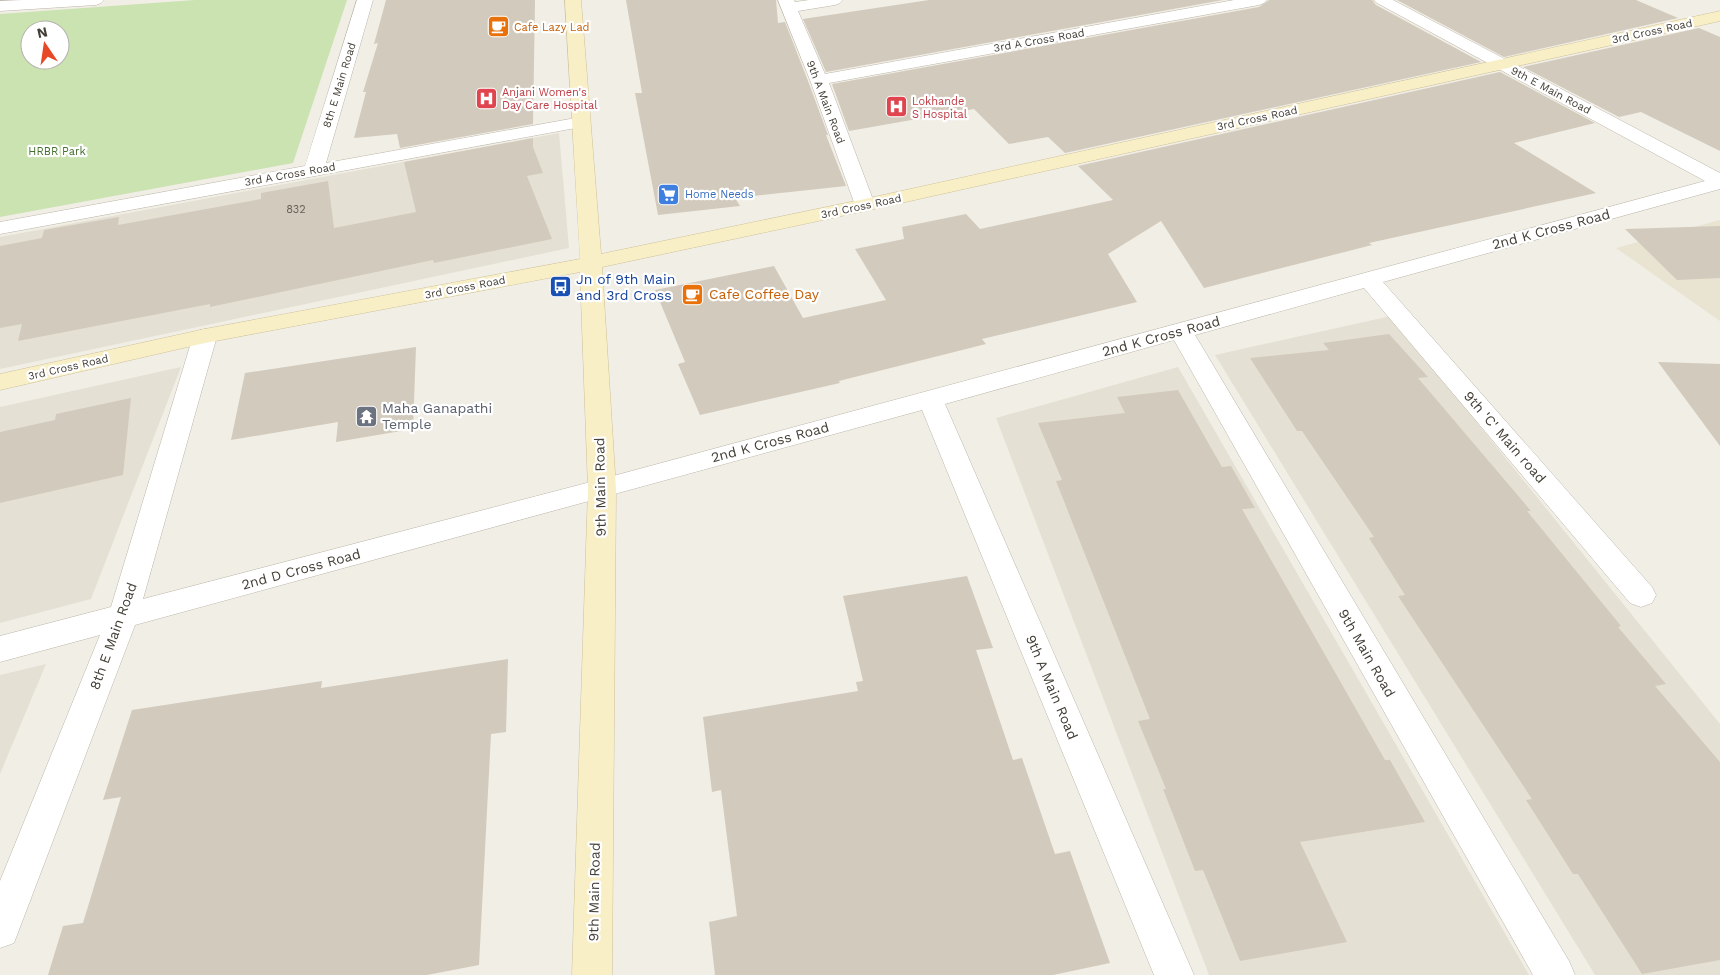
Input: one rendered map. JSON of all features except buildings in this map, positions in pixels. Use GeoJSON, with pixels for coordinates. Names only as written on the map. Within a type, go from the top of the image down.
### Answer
{"type":"FeatureCollection","features":[{"type":"Feature","properties":{"kind":"street"},"geometry":{"type":"LineString","coordinates":[[4,4],[96,0]]}},
{"type":"Feature","properties":{"kind":"street","name":"8th E Main Road"},"geometry":{"type":"LineString","coordinates":[[314,169],[365,0]]}},
{"type":"Feature","properties":{"kind":"street","name":"9th Main Road"},"geometry":{"type":"LineString","coordinates":[[573,0],[591,263],[602,488],[592,975]]}},
{"type":"Feature","properties":{"kind":"street"},"geometry":{"type":"LineString","coordinates":[[787,4],[835,0]]}},
{"type":"Feature","properties":{"kind":"street","name":"3rd A Cross Road"},"geometry":{"type":"LineString","coordinates":[[819,80],[1259,0]]}},
{"type":"Feature","properties":{"kind":"street","name":"9th E Main Road"},"geometry":{"type":"LineString","coordinates":[[1382,0],[1720,182]]}},
{"type":"Feature","properties":{"kind":"street","name":"9th A Main Road"},"geometry":{"type":"LineString","coordinates":[[787,4],[819,80],[865,205]]}},
{"type":"Feature","properties":{"kind":"street","name":"3rd Cross Road"},"geometry":{"type":"LineString","coordinates":[[0,382],[205,336],[591,263],[865,205],[1720,16]]}},
{"type":"Feature","properties":{"kind":"street","name":"3rd A Cross Road"},"geometry":{"type":"LineString","coordinates":[[0,228],[314,169],[581,122]]}},
{"type":"Feature","properties":{"kind":"street","name":"2nd K Cross Road"},"geometry":{"type":"LineString","coordinates":[[602,488],[1720,182]]}},
{"type":"Feature","properties":{"kind":"street","name":"9th 'C' Main road"},"geometry":{"type":"LineString","coordinates":[[1368,279],[1641,595]]}},
{"type":"Feature","properties":{"kind":"street","name":"9th Main Road"},"geometry":{"type":"LineString","coordinates":[[1180,330],[1554,975]]}},
{"type":"Feature","properties":{"kind":"street","name":"8th E Main Road"},"geometry":{"type":"LineString","coordinates":[[0,929],[123,617],[205,336]]}},
{"type":"Feature","properties":{"kind":"street","name":"9th A Main Road"},"geometry":{"type":"LineString","coordinates":[[930,398],[1174,975]]}},
{"type":"Feature","properties":{"kind":"street","name":"2nd D Cross Road"},"geometry":{"type":"LineString","coordinates":[[0,649],[602,488]]}},
{"type":"Feature","properties":{"kind":"shaded area"},"geometry":{"type":"Polygon","coordinates":[[[559,133],[569,248],[0,369],[0,237],[559,133]]]}},
{"type":"Feature","properties":{"kind":"shaded area"},"geometry":{"type":"Polygon","coordinates":[[[1720,220],[1720,321],[1616,248],[1720,220]]]}},
{"type":"Feature","properties":{"kind":"shaded area"},"geometry":{"type":"Polygon","coordinates":[[[1391,316],[1720,724],[1720,975],[1595,975],[1215,355],[1391,316]]]}},
{"type":"Feature","properties":{"kind":"shaded area"},"geometry":{"type":"Polygon","coordinates":[[[181,367],[91,599],[0,623],[0,407],[181,367]]]}},
{"type":"Feature","properties":{"kind":"shaded area"},"geometry":{"type":"Polygon","coordinates":[[[1178,367],[1529,975],[1209,975],[996,418],[1178,367]]]}},
{"type":"Feature","properties":{"kind":"shaded area"},"geometry":{"type":"Polygon","coordinates":[[[46,664],[0,774],[0,675],[46,664]]]}},
{"type":"Feature","properties":{"kind":"green space","name":"HRBR Park"},"geometry":{"type":"Polygon","coordinates":[[[195,0],[347,0],[293,163],[0,217],[0,14],[195,0]]]}},
{"type":"Feature","properties":{"kind":"place","name":"Cafe Lazy Lad"},"geometry":{"type":"Point","coordinates":[498,27]}},
{"type":"Feature","properties":{"kind":"place","name":"Anjani Women's Day Care Hospital"},"geometry":{"type":"Point","coordinates":[486,98]}},
{"type":"Feature","properties":{"kind":"place","name":"Lokhande S Hospital"},"geometry":{"type":"Point","coordinates":[896,107]}},
{"type":"Feature","properties":{"kind":"place","name":"Home Needs"},"geometry":{"type":"Point","coordinates":[669,194]}},
{"type":"Feature","properties":{"kind":"place","name":"Jn of 9th Main and 3rd Cross"},"geometry":{"type":"Point","coordinates":[560,287]}},
{"type":"Feature","properties":{"kind":"place","name":"Cafe Coffee Day"},"geometry":{"type":"Point","coordinates":[693,294]}},
{"type":"Feature","properties":{"kind":"place","name":"Maha Ganapathi Temple"},"geometry":{"type":"Point","coordinates":[366,416]}}]}
